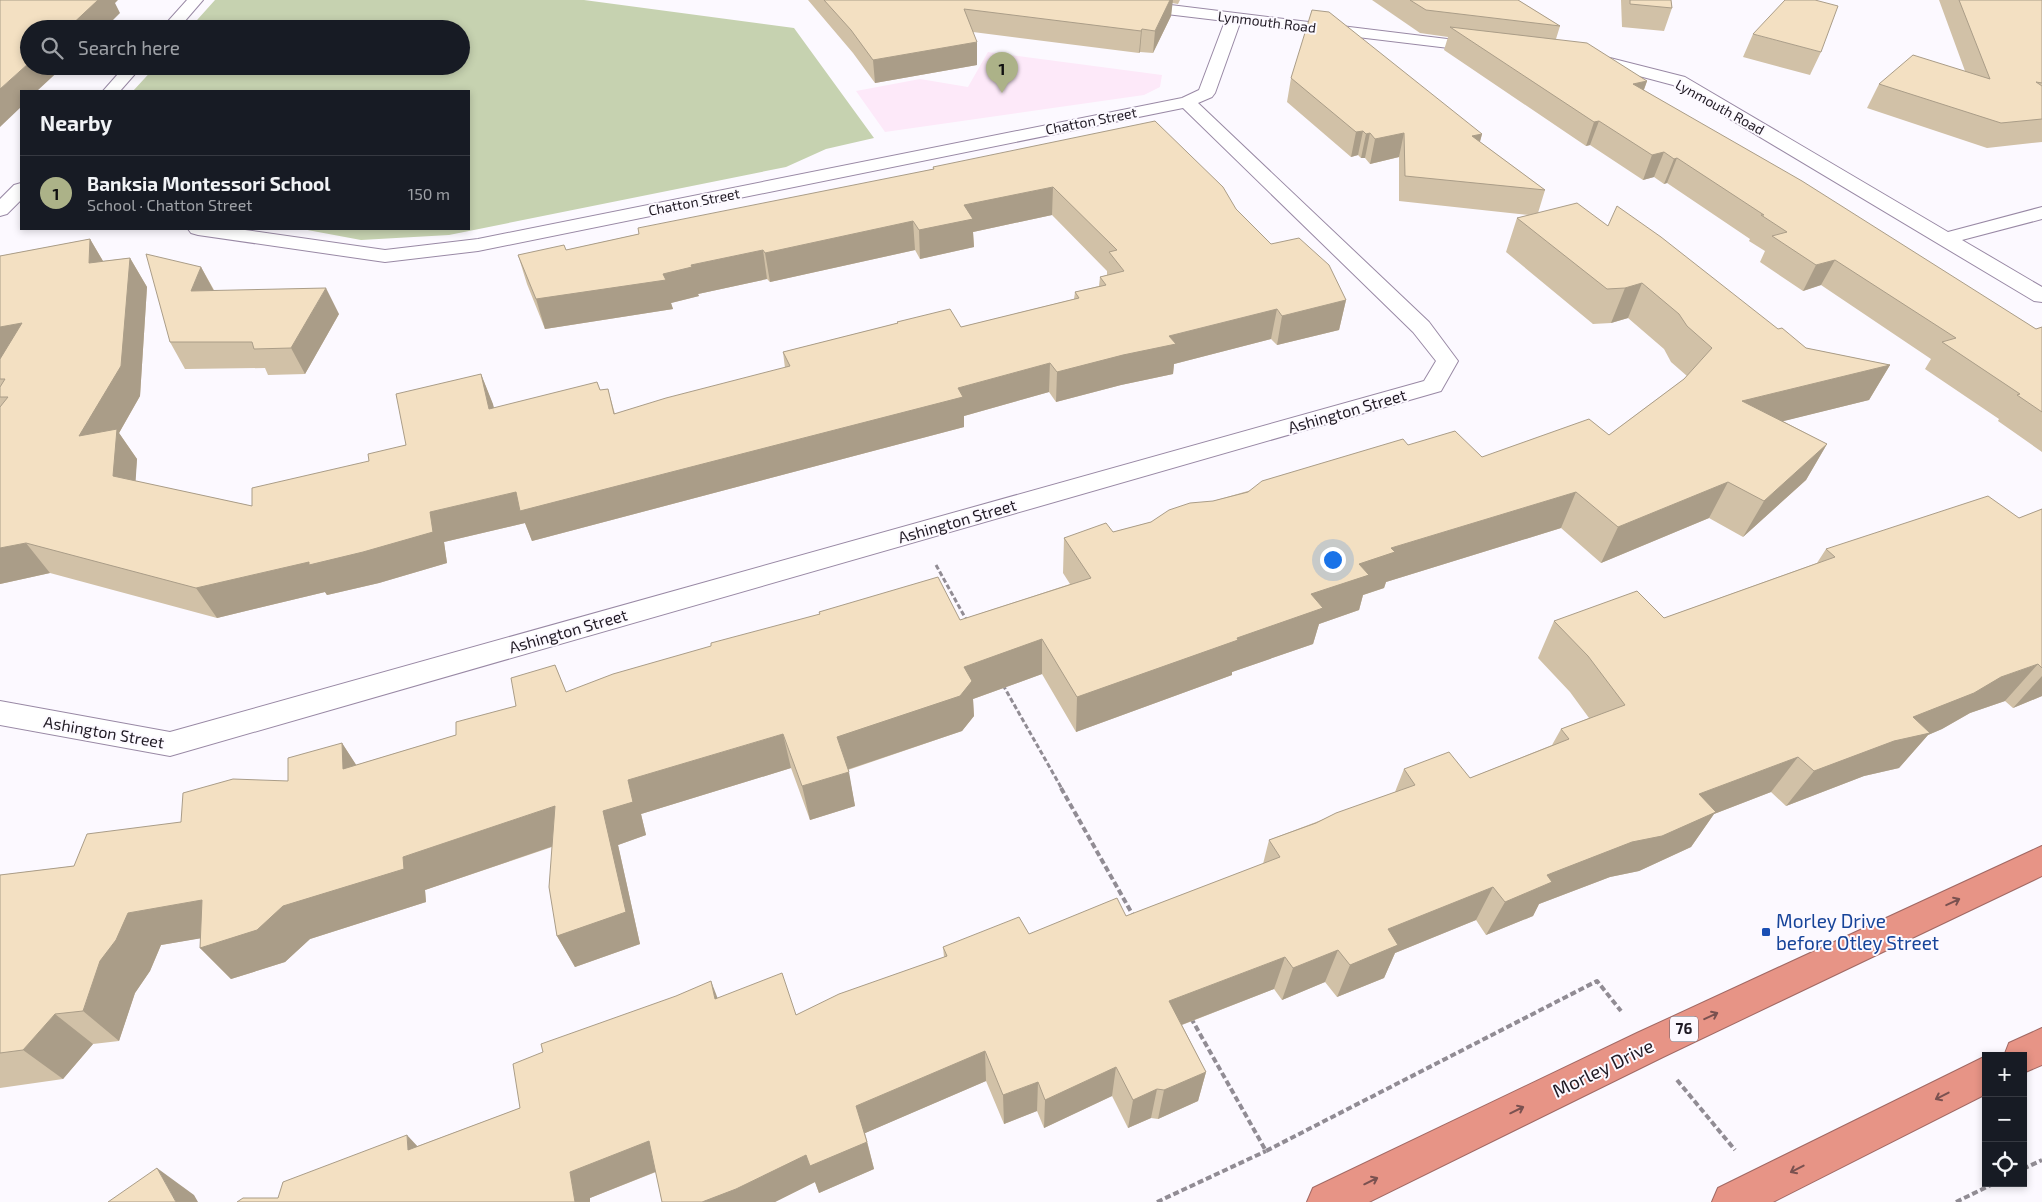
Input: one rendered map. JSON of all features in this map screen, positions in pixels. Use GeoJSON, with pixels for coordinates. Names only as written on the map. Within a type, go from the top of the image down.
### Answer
{"type":"FeatureCollection","features":[{"type":"Feature","properties":{"kind":"highway","name":"Morley Drive"},"geometry":{"type":"LineString","coordinates":[[1327,1202],[1650,1045],[2042,860]]}},
{"type":"Feature","properties":{"kind":"highway"},"geometry":{"type":"LineString","coordinates":[[2027,1054],[2042,1046]]}},
{"type":"Feature","properties":{"kind":"highway"},"geometry":{"type":"LineString","coordinates":[[1748,1194],[1982,1076]]}},
{"type":"Feature","properties":{"kind":"street"},"geometry":{"type":"LineString","coordinates":[[177,20],[195,0]]}},
{"type":"Feature","properties":{"kind":"street","name":"Lynmouth Road"},"geometry":{"type":"LineString","coordinates":[[1090,0],[1501,50]]}},
{"type":"Feature","properties":{"kind":"street"},"geometry":{"type":"LineString","coordinates":[[1187,102],[1206,93],[1234,18]]}},
{"type":"Feature","properties":{"kind":"street","name":"Lynmouth Road"},"geometry":{"type":"LineString","coordinates":[[1571,58],[1610,63],[1679,82],[1948,238],[2042,296]]}},
{"type":"Feature","properties":{"kind":"street"},"geometry":{"type":"LineString","coordinates":[[112,90],[126,75]]}},
{"type":"Feature","properties":{"kind":"street","name":"Chatton Street"},"geometry":{"type":"LineString","coordinates":[[205,230],[385,256],[478,245],[1187,102]]}},
{"type":"Feature","properties":{"kind":"street","name":"Ashington Street"},"geometry":{"type":"LineString","coordinates":[[0,713],[170,744],[1433,386],[1447,361],[1421,327],[1187,102]]}},
{"type":"Feature","properties":{"kind":"street"},"geometry":{"type":"LineString","coordinates":[[0,210],[20,190]]}},
{"type":"Feature","properties":{"kind":"street"},"geometry":{"type":"LineString","coordinates":[[1948,238],[2042,213]]}},
{"type":"Feature","properties":{"kind":"path"},"geometry":{"type":"LineString","coordinates":[[917,532],[970,627]]}},
{"type":"Feature","properties":{"kind":"path"},"geometry":{"type":"LineString","coordinates":[[999,678],[1135,919]]}},
{"type":"Feature","properties":{"kind":"path"},"geometry":{"type":"LineString","coordinates":[[1157,1202],[1266,1151],[1597,980],[1650,1045],[1748,1194]]}},
{"type":"Feature","properties":{"kind":"path"},"geometry":{"type":"LineString","coordinates":[[1188,1014],[1266,1151]]}},
{"type":"Feature","properties":{"kind":"path"},"geometry":{"type":"LineString","coordinates":[[2027,1167],[2042,1160]]}},
{"type":"Feature","properties":{"kind":"path"},"geometry":{"type":"LineString","coordinates":[[1956,1202],[1986,1187]]}},
{"type":"Feature","properties":{"kind":"shaded area"},"geometry":{"type":"Polygon","coordinates":[[[988,52],[1162,75],[1160,87],[1144,95],[885,132],[856,91],[920,79],[968,87],[988,52]]]}},
{"type":"Feature","properties":{"kind":"green space"},"geometry":{"type":"Polygon","coordinates":[[[215,0],[584,0],[794,28],[874,138],[826,149],[786,167],[449,235],[361,240],[307,230],[470,230],[470,90],[134,90],[148,75],[470,75],[470,20],[197,20],[215,0]]]}},
{"type":"Feature","properties":{"kind":"building"},"geometry":{"type":"Polygon","coordinates":[[[0,0],[98,0],[77,20],[20,20],[20,71],[0,89],[0,0]]]}},
{"type":"Feature","properties":{"kind":"building"},"geometry":{"type":"Polygon","coordinates":[[[824,0],[1170,0],[1155,31],[1142,29],[1141,31],[964,9],[977,42],[873,60],[851,30],[824,0]]]}},
{"type":"Feature","properties":{"kind":"building"},"geometry":{"type":"Polygon","coordinates":[[[1410,0],[1518,0],[1560,26],[1426,10],[1410,0]]]}},
{"type":"Feature","properties":{"kind":"building"},"geometry":{"type":"Polygon","coordinates":[[[1630,0],[1671,0],[1672,8],[1630,4],[1630,0]]]}},
{"type":"Feature","properties":{"kind":"building"},"geometry":{"type":"Polygon","coordinates":[[[1785,0],[1815,0],[1838,6],[1821,52],[1753,34],[1785,0]]]}},
{"type":"Feature","properties":{"kind":"building"},"geometry":{"type":"Polygon","coordinates":[[[1959,0],[2042,0],[2042,83],[2036,82],[2042,86],[2042,119],[2001,123],[1879,84],[1913,55],[1990,79],[1959,0]]]}},
{"type":"Feature","properties":{"kind":"building"},"geometry":{"type":"Polygon","coordinates":[[[1312,10],[1329,12],[1482,134],[1472,136],[1545,190],[1405,176],[1404,133],[1375,139],[1370,133],[1356,132],[1291,78],[1312,10]]]}},
{"type":"Feature","properties":{"kind":"building"},"geometry":{"type":"Polygon","coordinates":[[[1450,27],[1587,43],[1647,81],[1633,84],[1802,181],[2036,329],[2042,327],[2042,412],[2017,395],[2020,394],[1942,342],[1956,338],[1835,260],[1816,265],[1772,236],[1787,232],[1677,158],[1674,159],[1664,152],[1652,155],[1599,121],[1594,122],[1450,27]]]}},
{"type":"Feature","properties":{"kind":"building"},"geometry":{"type":"Polygon","coordinates":[[[1155,121],[1223,187],[1236,209],[1271,244],[1299,238],[1329,265],[1346,300],[1282,316],[1277,309],[1169,336],[1176,344],[1057,372],[1050,363],[958,388],[963,397],[520,511],[516,492],[430,512],[433,532],[309,565],[309,562],[196,588],[26,543],[0,548],[0,407],[8,397],[0,397],[0,387],[5,379],[0,379],[0,359],[22,323],[0,327],[0,256],[90,239],[89,263],[130,258],[121,366],[79,436],[117,429],[113,476],[252,506],[252,488],[369,461],[368,454],[406,445],[396,394],[481,374],[489,409],[597,382],[600,390],[608,389],[614,414],[666,398],[790,366],[783,352],[897,322],[950,309],[961,327],[1079,298],[1075,292],[1106,285],[1100,277],[1124,271],[1109,252],[1117,250],[1053,187],[964,205],[973,219],[919,230],[913,221],[765,253],[763,250],[691,265],[692,267],[663,274],[666,280],[536,299],[518,255],[564,245],[566,250],[639,234],[638,228],[934,169],[933,167],[1155,121]]]}},
{"type":"Feature","properties":{"kind":"building"},"geometry":{"type":"Polygon","coordinates":[[[1577,203],[1608,226],[1617,206],[1661,237],[1778,329],[1782,328],[1806,348],[1890,365],[1742,401],[1827,444],[1764,501],[1728,482],[1618,527],[1576,492],[1391,548],[1395,552],[1359,564],[1369,575],[1311,594],[1323,608],[1077,697],[1042,639],[964,667],[972,681],[960,696],[837,737],[849,772],[802,786],[783,734],[628,780],[633,802],[603,811],[626,912],[557,936],[549,887],[555,806],[403,857],[404,869],[283,906],[257,930],[200,948],[202,900],[128,913],[116,940],[100,961],[83,1011],[55,1014],[23,1050],[0,1053],[0,875],[74,866],[87,834],[181,822],[183,793],[233,779],[288,781],[288,758],[342,743],[343,769],[456,735],[456,722],[516,706],[511,678],[555,665],[566,692],[613,674],[711,646],[711,643],[820,614],[819,612],[938,577],[960,620],[1091,578],[1064,538],[1106,523],[1113,532],[1151,522],[1169,510],[1190,503],[1213,501],[1248,492],[1262,481],[1403,439],[1408,445],[1455,431],[1482,457],[1589,419],[1609,435],[1684,379],[1712,348],[1687,326],[1679,314],[1642,283],[1625,288],[1607,289],[1517,218],[1577,203]]]}},
{"type":"Feature","properties":{"kind":"building"},"geometry":{"type":"Polygon","coordinates":[[[146,254],[201,267],[191,291],[326,288],[291,348],[254,349],[252,342],[170,342],[146,254]]]}},
{"type":"Feature","properties":{"kind":"building"},"geometry":{"type":"Polygon","coordinates":[[[1988,496],[2019,518],[2042,509],[2042,668],[2038,664],[2001,677],[1974,693],[1913,717],[1930,733],[1894,741],[1814,771],[1798,757],[1699,794],[1716,812],[1662,836],[1632,842],[1547,875],[1552,882],[1505,902],[1493,887],[1388,929],[1398,945],[1350,965],[1338,950],[1293,968],[1285,957],[1169,1001],[1206,1072],[1164,1090],[1157,1089],[1133,1100],[1116,1067],[1045,1100],[1038,1082],[1003,1095],[985,1051],[856,1106],[867,1142],[810,1166],[806,1155],[736,1189],[702,1202],[662,1202],[649,1141],[570,1172],[575,1202],[237,1202],[243,1198],[278,1198],[283,1182],[407,1135],[408,1150],[520,1108],[513,1064],[543,1052],[541,1044],[676,996],[711,981],[715,999],[782,973],[796,1015],[839,994],[947,956],[943,947],[1019,917],[1029,934],[1117,898],[1126,916],[1280,857],[1269,840],[1316,823],[1336,813],[1415,785],[1404,769],[1449,752],[1470,778],[1569,739],[1561,729],[1625,705],[1588,656],[1554,621],[1637,591],[1664,618],[1835,557],[1826,549],[1988,496]]]}},
{"type":"Feature","properties":{"kind":"building"},"geometry":{"type":"Polygon","coordinates":[[[157,1168],[176,1202],[108,1202],[157,1168]]]}},
{"type":"Feature","properties":{"kind":"place","name":"Banksia Montessori School"},"geometry":{"type":"Point","coordinates":[1002,93]}},
{"type":"Feature","properties":{"kind":"place","name":"Morley Drive before Otley Street"},"geometry":{"type":"Point","coordinates":[1766,932]}}]}
